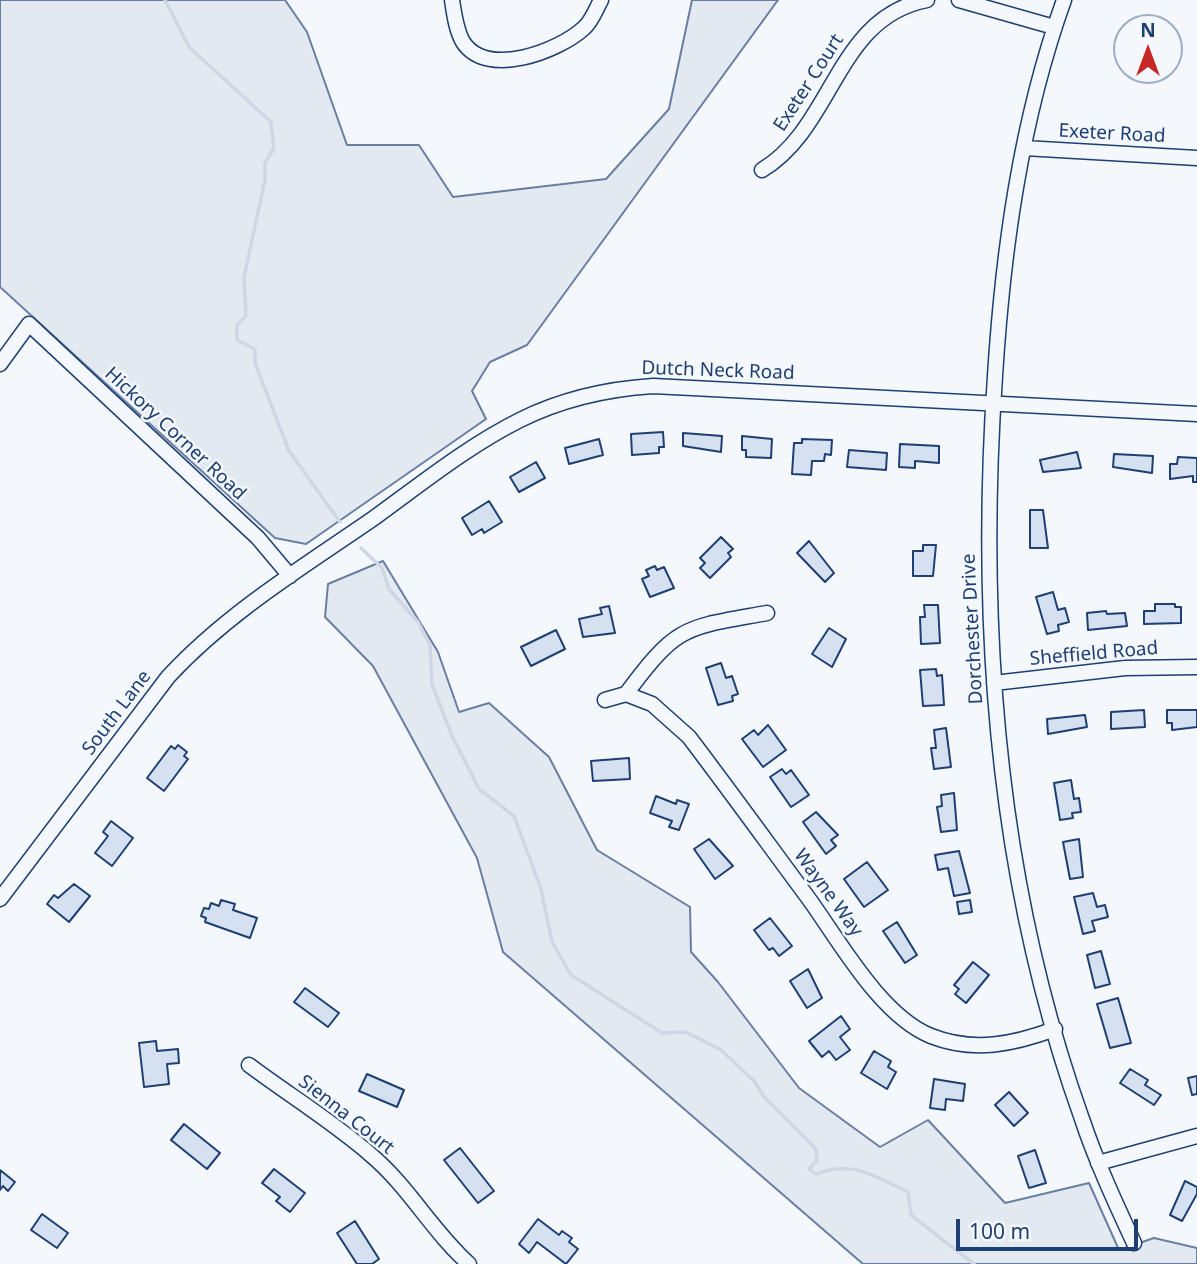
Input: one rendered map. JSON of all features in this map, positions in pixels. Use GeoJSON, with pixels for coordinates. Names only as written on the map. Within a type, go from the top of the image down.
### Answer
{"type":"FeatureCollection","features":[{"type":"Feature","properties":{"kind":"street"},"geometry":{"type":"LineString","coordinates":[[452,0],[464,43],[482,58],[508,60],[562,45],[587,26],[601,0]]}},
{"type":"Feature","properties":{"kind":"street","name":"Exeter Court"},"geometry":{"type":"LineString","coordinates":[[762,170],[785,153],[804,132],[857,43],[869,29],[898,8],[927,0]]}},
{"type":"Feature","properties":{"kind":"street"},"geometry":{"type":"LineString","coordinates":[[959,0],[1054,27]]}},
{"type":"Feature","properties":{"kind":"street","name":"Dorchester Drive"},"geometry":{"type":"LineString","coordinates":[[1064,0],[1054,27],[1024,148],[1008,240],[993,403],[988,552],[994,683],[1002,768],[1020,886],[1034,951],[1080,1116],[1134,1243]]}},
{"type":"Feature","properties":{"kind":"street","name":"Exeter Road"},"geometry":{"type":"LineString","coordinates":[[1024,148],[1197,158]]}},
{"type":"Feature","properties":{"kind":"street","name":"Hickory Corner Road"},"geometry":{"type":"LineString","coordinates":[[0,364],[29,324],[258,538],[290,576]]}},
{"type":"Feature","properties":{"kind":"street","name":"Dutch Neck Road"},"geometry":{"type":"LineString","coordinates":[[290,576],[494,435],[520,419],[582,396],[653,386],[1197,414]]}},
{"type":"Feature","properties":{"kind":"street","name":"South Lane"},"geometry":{"type":"LineString","coordinates":[[0,899],[168,677],[212,632],[290,576]]}},
{"type":"Feature","properties":{"kind":"street"},"geometry":{"type":"LineString","coordinates":[[605,700],[626,694],[658,651],[680,633],[711,623],[767,612]]}},
{"type":"Feature","properties":{"kind":"street","name":"Sheffield Road"},"geometry":{"type":"LineString","coordinates":[[994,683],[1125,667],[1197,667]]}},
{"type":"Feature","properties":{"kind":"street","name":"Wayne Way"},"geometry":{"type":"LineString","coordinates":[[626,694],[662,711],[689,737],[869,982],[908,1023],[930,1036],[979,1046],[1009,1044],[1055,1029]]}},
{"type":"Feature","properties":{"kind":"street","name":"Sienna Court"},"geometry":{"type":"LineString","coordinates":[[249,1065],[372,1155],[405,1189],[450,1247],[469,1264]]}},
{"type":"Feature","properties":{"kind":"street"},"geometry":{"type":"LineString","coordinates":[[1098,1163],[1197,1136]]}},
{"type":"Feature","properties":{"kind":"shaded area"},"geometry":{"type":"Polygon","coordinates":[[[0,0],[285,0],[307,32],[347,145],[419,145],[453,197],[606,179],[669,109],[692,0],[778,0],[527,345],[490,362],[472,391],[486,419],[306,544],[275,538],[0,287],[0,0]]]}},
{"type":"Feature","properties":{"kind":"shaded area"},"geometry":{"type":"Polygon","coordinates":[[[383,561],[438,652],[459,712],[489,703],[549,757],[597,850],[690,907],[691,952],[718,982],[799,1088],[880,1147],[928,1120],[1005,1203],[1089,1183],[1119,1250],[1154,1238],[1197,1248],[1197,1264],[863,1264],[503,952],[477,858],[373,666],[325,617],[328,584],[383,561]]]}},
{"type":"Feature","properties":{"kind":"building"},"geometry":{"type":"Polygon","coordinates":[[[663,432],[664,447],[659,447],[659,453],[632,455],[631,434],[663,432]]]}},
{"type":"Feature","properties":{"kind":"building"},"geometry":{"type":"Polygon","coordinates":[[[683,433],[722,436],[721,452],[683,446],[683,433]]]}},
{"type":"Feature","properties":{"kind":"building"},"geometry":{"type":"Polygon","coordinates":[[[742,436],[772,439],[771,458],[746,457],[746,450],[742,450],[742,436]]]}},
{"type":"Feature","properties":{"kind":"building"},"geometry":{"type":"Polygon","coordinates":[[[599,439],[603,455],[569,464],[565,448],[599,439]]]}},
{"type":"Feature","properties":{"kind":"building"},"geometry":{"type":"Polygon","coordinates":[[[802,439],[832,440],[831,455],[825,454],[824,461],[812,461],[811,475],[792,474],[794,443],[802,443],[802,439]]]}},
{"type":"Feature","properties":{"kind":"building"},"geometry":{"type":"Polygon","coordinates":[[[900,444],[939,446],[939,463],[915,461],[915,468],[899,467],[900,444]]]}},
{"type":"Feature","properties":{"kind":"building"},"geometry":{"type":"Polygon","coordinates":[[[849,450],[887,453],[886,470],[847,467],[849,450]]]}},
{"type":"Feature","properties":{"kind":"building"},"geometry":{"type":"Polygon","coordinates":[[[1077,452],[1081,468],[1043,472],[1040,460],[1077,452]]]}},
{"type":"Feature","properties":{"kind":"building"},"geometry":{"type":"Polygon","coordinates":[[[1114,454],[1153,456],[1152,473],[1113,467],[1114,454]]]}},
{"type":"Feature","properties":{"kind":"building"},"geometry":{"type":"Polygon","coordinates":[[[1178,457],[1197,458],[1197,482],[1193,482],[1193,476],[1170,479],[1170,464],[1177,464],[1178,457]]]}},
{"type":"Feature","properties":{"kind":"building"},"geometry":{"type":"Polygon","coordinates":[[[536,462],[545,478],[519,492],[510,477],[536,462]]]}},
{"type":"Feature","properties":{"kind":"building"},"geometry":{"type":"Polygon","coordinates":[[[489,501],[502,522],[484,533],[482,529],[472,535],[462,518],[489,501]]]}},
{"type":"Feature","properties":{"kind":"building"},"geometry":{"type":"Polygon","coordinates":[[[1030,510],[1043,510],[1048,548],[1030,548],[1030,510]]]}},
{"type":"Feature","properties":{"kind":"building"},"geometry":{"type":"Polygon","coordinates":[[[721,537],[733,549],[728,553],[731,557],[710,578],[700,568],[705,563],[700,558],[721,537]]]}},
{"type":"Feature","properties":{"kind":"building"},"geometry":{"type":"Polygon","coordinates":[[[809,541],[834,573],[825,582],[797,553],[809,541]]]}},
{"type":"Feature","properties":{"kind":"building"},"geometry":{"type":"Polygon","coordinates":[[[923,545],[936,545],[933,576],[913,576],[913,551],[923,551],[923,545]]]}},
{"type":"Feature","properties":{"kind":"building"},"geometry":{"type":"Polygon","coordinates":[[[655,566],[657,570],[664,567],[674,588],[650,597],[642,579],[649,576],[646,570],[655,566]]]}},
{"type":"Feature","properties":{"kind":"building"},"geometry":{"type":"Polygon","coordinates":[[[1053,592],[1058,610],[1065,608],[1069,622],[1058,625],[1059,631],[1047,634],[1036,597],[1053,592]]]}},
{"type":"Feature","properties":{"kind":"building"},"geometry":{"type":"Polygon","coordinates":[[[1155,604],[1175,604],[1175,607],[1181,607],[1181,623],[1144,624],[1144,611],[1155,611],[1155,604]]]}},
{"type":"Feature","properties":{"kind":"building"},"geometry":{"type":"Polygon","coordinates":[[[924,605],[938,605],[940,643],[921,644],[920,617],[925,617],[924,605]]]}},
{"type":"Feature","properties":{"kind":"building"},"geometry":{"type":"Polygon","coordinates":[[[609,606],[615,633],[583,637],[579,619],[602,614],[600,608],[609,606]]]}},
{"type":"Feature","properties":{"kind":"building"},"geometry":{"type":"Polygon","coordinates":[[[1106,611],[1107,614],[1125,613],[1127,626],[1088,630],[1087,613],[1106,611]]]}},
{"type":"Feature","properties":{"kind":"building"},"geometry":{"type":"Polygon","coordinates":[[[829,628],[846,639],[832,667],[812,654],[829,628]]]}},
{"type":"Feature","properties":{"kind":"building"},"geometry":{"type":"Polygon","coordinates":[[[556,630],[565,649],[531,666],[521,647],[556,630]]]}},
{"type":"Feature","properties":{"kind":"building"},"geometry":{"type":"Polygon","coordinates":[[[721,663],[726,678],[732,676],[738,694],[732,696],[733,701],[718,705],[706,668],[721,663]]]}},
{"type":"Feature","properties":{"kind":"building"},"geometry":{"type":"Polygon","coordinates":[[[936,669],[937,676],[942,675],[944,705],[923,706],[920,670],[936,669]]]}},
{"type":"Feature","properties":{"kind":"building"},"geometry":{"type":"Polygon","coordinates":[[[1144,710],[1145,727],[1111,729],[1111,712],[1144,710]]]}},
{"type":"Feature","properties":{"kind":"building"},"geometry":{"type":"Polygon","coordinates":[[[1167,710],[1197,710],[1197,727],[1172,730],[1172,723],[1167,723],[1167,710]]]}},
{"type":"Feature","properties":{"kind":"building"},"geometry":{"type":"Polygon","coordinates":[[[1085,715],[1087,727],[1048,734],[1047,719],[1085,715]]]}},
{"type":"Feature","properties":{"kind":"building"},"geometry":{"type":"Polygon","coordinates":[[[768,725],[786,750],[763,767],[742,739],[754,730],[758,735],[768,725]]]}},
{"type":"Feature","properties":{"kind":"building"},"geometry":{"type":"Polygon","coordinates":[[[946,728],[951,767],[934,769],[931,748],[936,748],[934,730],[946,728]]]}},
{"type":"Feature","properties":{"kind":"building"},"geometry":{"type":"Polygon","coordinates":[[[178,745],[187,752],[184,756],[188,759],[164,791],[147,778],[171,746],[175,749],[178,745]]]}},
{"type":"Feature","properties":{"kind":"building"},"geometry":{"type":"Polygon","coordinates":[[[629,758],[630,779],[593,781],[591,761],[629,758]]]}},
{"type":"Feature","properties":{"kind":"building"},"geometry":{"type":"Polygon","coordinates":[[[782,769],[786,774],[791,770],[809,795],[791,807],[770,777],[782,769]]]}},
{"type":"Feature","properties":{"kind":"building"},"geometry":{"type":"Polygon","coordinates":[[[1071,780],[1074,799],[1079,798],[1081,812],[1072,813],[1073,818],[1060,820],[1054,783],[1071,780]]]}},
{"type":"Feature","properties":{"kind":"building"},"geometry":{"type":"Polygon","coordinates":[[[954,793],[957,830],[941,832],[937,807],[942,806],[941,795],[954,793]]]}},
{"type":"Feature","properties":{"kind":"building"},"geometry":{"type":"Polygon","coordinates":[[[656,796],[676,804],[677,800],[689,804],[679,830],[669,827],[672,821],[650,813],[656,796]]]}},
{"type":"Feature","properties":{"kind":"building"},"geometry":{"type":"Polygon","coordinates":[[[816,812],[838,835],[831,840],[836,846],[826,854],[803,822],[816,812]]]}},
{"type":"Feature","properties":{"kind":"building"},"geometry":{"type":"Polygon","coordinates":[[[111,821],[133,838],[112,866],[95,853],[108,836],[103,832],[111,821]]]}},
{"type":"Feature","properties":{"kind":"building"},"geometry":{"type":"Polygon","coordinates":[[[709,839],[733,866],[715,879],[694,849],[709,839]]]}},
{"type":"Feature","properties":{"kind":"building"},"geometry":{"type":"Polygon","coordinates":[[[1079,839],[1083,877],[1070,879],[1063,842],[1079,839]]]}},
{"type":"Feature","properties":{"kind":"building"},"geometry":{"type":"Polygon","coordinates":[[[959,851],[970,893],[954,896],[948,868],[938,870],[935,855],[959,851]]]}},
{"type":"Feature","properties":{"kind":"building"},"geometry":{"type":"Polygon","coordinates":[[[867,862],[888,890],[864,907],[844,879],[867,862]]]}},
{"type":"Feature","properties":{"kind":"building"},"geometry":{"type":"Polygon","coordinates":[[[74,884],[90,896],[69,922],[47,904],[54,895],[58,898],[74,884]]]}},
{"type":"Feature","properties":{"kind":"building"},"geometry":{"type":"Polygon","coordinates":[[[1093,893],[1097,907],[1105,905],[1108,917],[1092,921],[1095,931],[1083,934],[1074,897],[1093,893]]]}},
{"type":"Feature","properties":{"kind":"building"},"geometry":{"type":"Polygon","coordinates":[[[221,900],[235,904],[233,910],[257,918],[250,938],[205,922],[206,918],[201,916],[204,908],[209,909],[211,903],[219,906],[221,900]]]}},
{"type":"Feature","properties":{"kind":"building"},"geometry":{"type":"Polygon","coordinates":[[[970,900],[972,912],[959,914],[957,902],[970,900]]]}},
{"type":"Feature","properties":{"kind":"building"},"geometry":{"type":"Polygon","coordinates":[[[770,918],[792,946],[779,956],[773,948],[769,950],[754,930],[770,918]]]}},
{"type":"Feature","properties":{"kind":"building"},"geometry":{"type":"Polygon","coordinates":[[[897,922],[917,955],[905,963],[883,931],[897,922]]]}},
{"type":"Feature","properties":{"kind":"building"},"geometry":{"type":"Polygon","coordinates":[[[1101,951],[1110,984],[1095,988],[1087,955],[1101,951]]]}},
{"type":"Feature","properties":{"kind":"building"},"geometry":{"type":"Polygon","coordinates":[[[973,962],[989,975],[966,1003],[955,994],[959,989],[954,985],[973,962]]]}},
{"type":"Feature","properties":{"kind":"building"},"geometry":{"type":"Polygon","coordinates":[[[808,969],[822,998],[807,1008],[790,981],[808,969]]]}},
{"type":"Feature","properties":{"kind":"building"},"geometry":{"type":"Polygon","coordinates":[[[305,988],[339,1013],[328,1027],[294,1002],[305,988]]]}},
{"type":"Feature","properties":{"kind":"building"},"geometry":{"type":"Polygon","coordinates":[[[1118,998],[1131,1043],[1110,1048],[1097,1004],[1118,998]]]}},
{"type":"Feature","properties":{"kind":"building"},"geometry":{"type":"Polygon","coordinates":[[[841,1016],[850,1029],[840,1037],[850,1050],[836,1060],[829,1051],[822,1057],[809,1041],[841,1016]]]}},
{"type":"Feature","properties":{"kind":"building"},"geometry":{"type":"Polygon","coordinates":[[[156,1041],[157,1051],[178,1049],[179,1063],[167,1064],[169,1084],[144,1087],[139,1043],[156,1041]]]}},
{"type":"Feature","properties":{"kind":"building"},"geometry":{"type":"Polygon","coordinates":[[[874,1051],[891,1061],[888,1067],[896,1072],[887,1089],[861,1073],[874,1051]]]}},
{"type":"Feature","properties":{"kind":"building"},"geometry":{"type":"Polygon","coordinates":[[[1130,1069],[1148,1080],[1145,1085],[1161,1095],[1154,1105],[1120,1083],[1130,1069]]]}},
{"type":"Feature","properties":{"kind":"building"},"geometry":{"type":"Polygon","coordinates":[[[367,1074],[404,1090],[397,1107],[359,1091],[367,1074]]]}},
{"type":"Feature","properties":{"kind":"building"},"geometry":{"type":"Polygon","coordinates":[[[1197,1076],[1197,1094],[1192,1095],[1188,1078],[1197,1076]]]}},
{"type":"Feature","properties":{"kind":"building"},"geometry":{"type":"Polygon","coordinates":[[[934,1079],[965,1084],[963,1101],[946,1099],[945,1110],[930,1108],[934,1079]]]}},
{"type":"Feature","properties":{"kind":"building"},"geometry":{"type":"Polygon","coordinates":[[[1009,1092],[1028,1113],[1014,1126],[995,1105],[1009,1092]]]}},
{"type":"Feature","properties":{"kind":"building"},"geometry":{"type":"Polygon","coordinates":[[[184,1124],[220,1153],[207,1169],[171,1140],[184,1124]]]}},
{"type":"Feature","properties":{"kind":"building"},"geometry":{"type":"Polygon","coordinates":[[[460,1148],[494,1191],[478,1203],[444,1160],[460,1148]]]}},
{"type":"Feature","properties":{"kind":"building"},"geometry":{"type":"Polygon","coordinates":[[[1035,1150],[1046,1183],[1029,1188],[1018,1156],[1035,1150]]]}},
{"type":"Feature","properties":{"kind":"building"},"geometry":{"type":"Polygon","coordinates":[[[274,1169],[305,1193],[290,1212],[276,1201],[280,1197],[262,1183],[274,1169]]]}},
{"type":"Feature","properties":{"kind":"building"},"geometry":{"type":"Polygon","coordinates":[[[0,1170],[15,1182],[8,1191],[3,1186],[0,1190],[0,1170]]]}},
{"type":"Feature","properties":{"kind":"building"},"geometry":{"type":"Polygon","coordinates":[[[1185,1181],[1197,1187],[1197,1194],[1182,1221],[1170,1215],[1185,1181]]]}},
{"type":"Feature","properties":{"kind":"building"},"geometry":{"type":"Polygon","coordinates":[[[42,1214],[68,1233],[57,1248],[31,1230],[42,1214]]]}},
{"type":"Feature","properties":{"kind":"building"},"geometry":{"type":"Polygon","coordinates":[[[538,1219],[559,1235],[562,1231],[572,1238],[569,1242],[578,1249],[566,1264],[537,1242],[529,1253],[519,1244],[538,1219]]]}},
{"type":"Feature","properties":{"kind":"building"},"geometry":{"type":"Polygon","coordinates":[[[355,1221],[379,1259],[372,1264],[357,1264],[337,1233],[355,1221]]]}},
{"type":"Feature","properties":{"kind":"waterway"},"geometry":{"type":"LineString","coordinates":[[165,0],[189,47],[271,122],[274,148],[265,163],[265,180],[244,277],[246,316],[237,325],[237,340],[255,349],[255,363],[289,451],[340,522]]}},
{"type":"Feature","properties":{"kind":"waterway"},"geometry":{"type":"LineString","coordinates":[[361,548],[382,568],[389,589],[418,622],[430,645],[432,684],[452,736],[479,789],[514,816],[541,889],[552,942],[571,975],[662,1033],[686,1032],[721,1050],[755,1082],[764,1097],[816,1149],[817,1160],[809,1169],[816,1174],[829,1170],[852,1169],[908,1192],[911,1215],[974,1264]]}}]}
